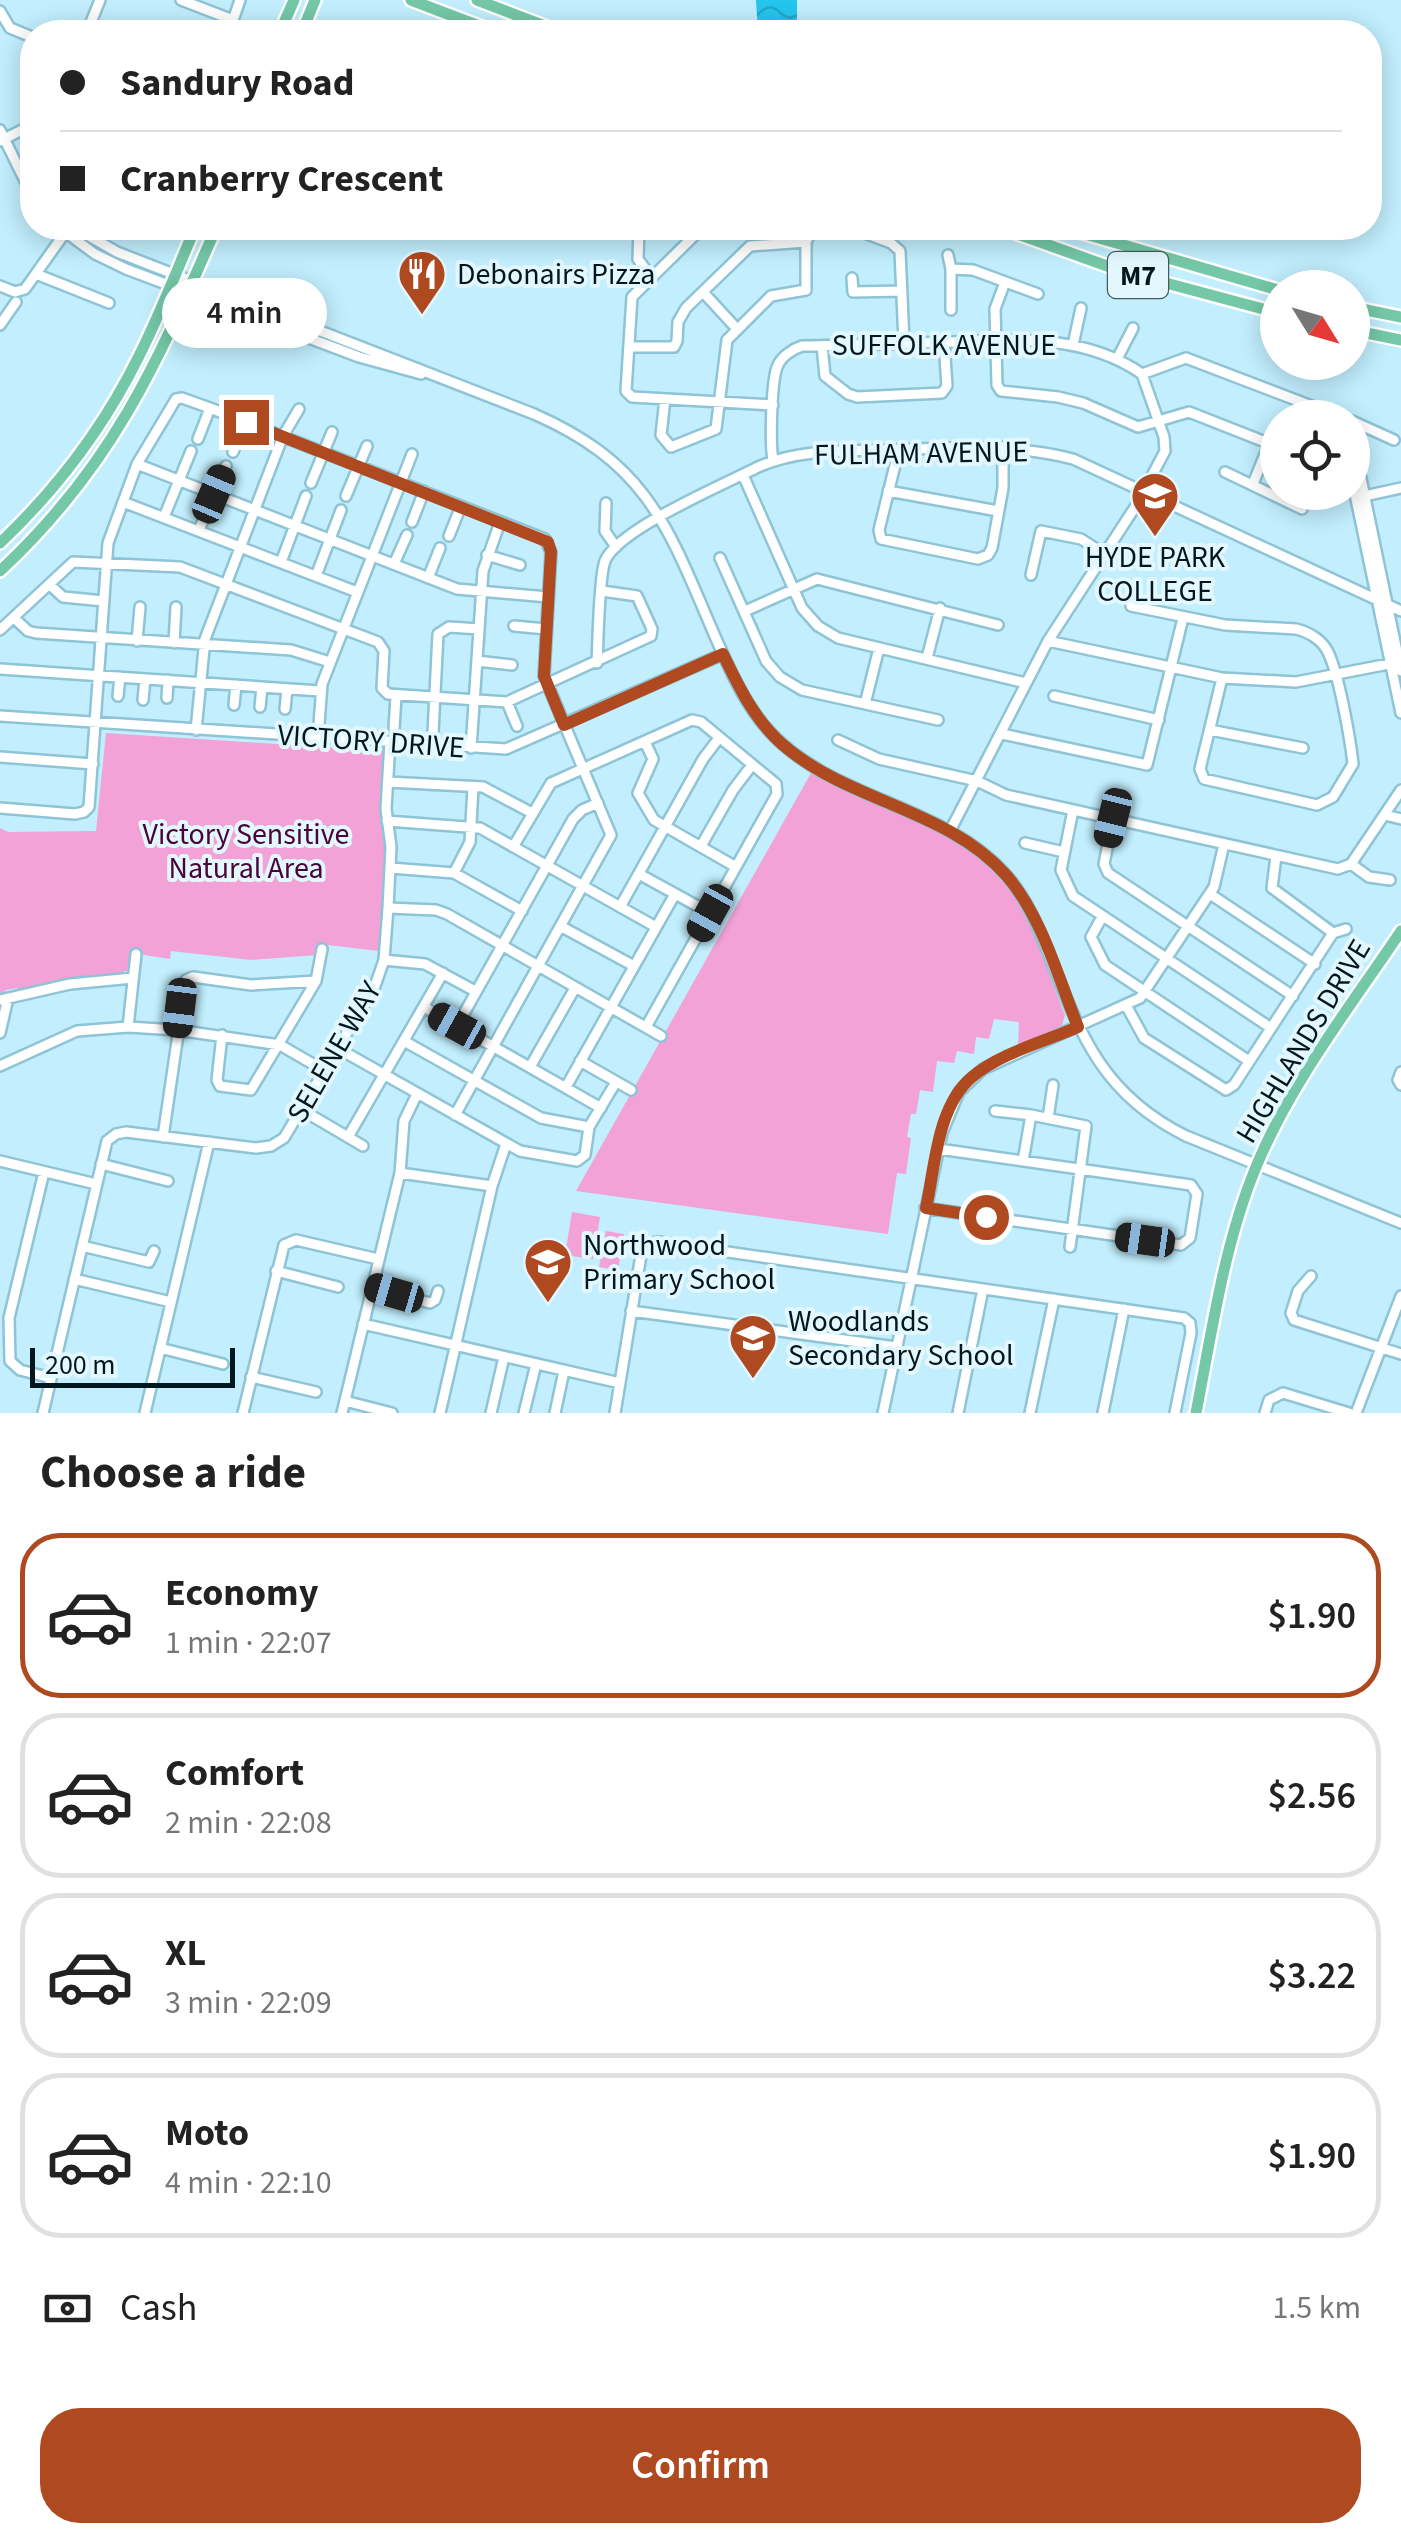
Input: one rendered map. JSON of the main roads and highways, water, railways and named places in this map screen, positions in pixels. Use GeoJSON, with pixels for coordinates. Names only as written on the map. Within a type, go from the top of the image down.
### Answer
{"type":"FeatureCollection","features":[{"type":"Feature","properties":{"kind":"main road"},"geometry":{"type":"LineString","coordinates":[[410,0],[462,20]]}},
{"type":"Feature","properties":{"kind":"main road"},"geometry":{"type":"LineString","coordinates":[[477,0],[529,20]]}},
{"type":"Feature","properties":{"kind":"main road"},"geometry":{"type":"LineString","coordinates":[[0,543],[44,496],[93,433],[137,360],[190,240]]}},
{"type":"Feature","properties":{"kind":"main road"},"geometry":{"type":"LineString","coordinates":[[0,570],[60,509],[110,442],[154,368],[211,240]]}},
{"type":"Feature","properties":{"kind":"main road","name":"M7"},"geometry":{"type":"LineString","coordinates":[[1036,240],[1122,270],[1260,308]]}},
{"type":"Feature","properties":{"kind":"main road","name":"M7"},"geometry":{"type":"LineString","coordinates":[[1106,240],[1260,285]]}},
{"type":"Feature","properties":{"kind":"main road"},"geometry":{"type":"LineString","coordinates":[[1370,311],[1401,317]]}},
{"type":"Feature","properties":{"kind":"main road"},"geometry":{"type":"LineString","coordinates":[[1370,334],[1401,340]]}},
{"type":"Feature","properties":{"kind":"main road","name":"HIGHLANDS DRIVE"},"geometry":{"type":"LineString","coordinates":[[1196,1413],[1232,1244],[1257,1164],[1305,1074],[1401,931]]}},
{"type":"Feature","properties":{"kind":"water"},"geometry":{"type":"Polygon","coordinates":[[[756,0],[797,0],[797,20],[757,20],[756,0]]]}},
{"type":"Feature","properties":{"kind":"place","name":"Debonairs Pizza"},"geometry":{"type":"Point","coordinates":[422,316]}},
{"type":"Feature","properties":{"kind":"place","name":"HYDE PARK COLLEGE"},"geometry":{"type":"Point","coordinates":[1155,538]}},
{"type":"Feature","properties":{"kind":"place","name":"Northwood Primary School"},"geometry":{"type":"Point","coordinates":[548,1304]}},
{"type":"Feature","properties":{"kind":"place","name":"Woodlands Secondary School"},"geometry":{"type":"Point","coordinates":[753,1380]}},
{"type":"Feature","properties":{"kind":"park label","name":"Victory Sensitive Natural Area"},"geometry":{"type":"Point","coordinates":[246,851]}}]}
